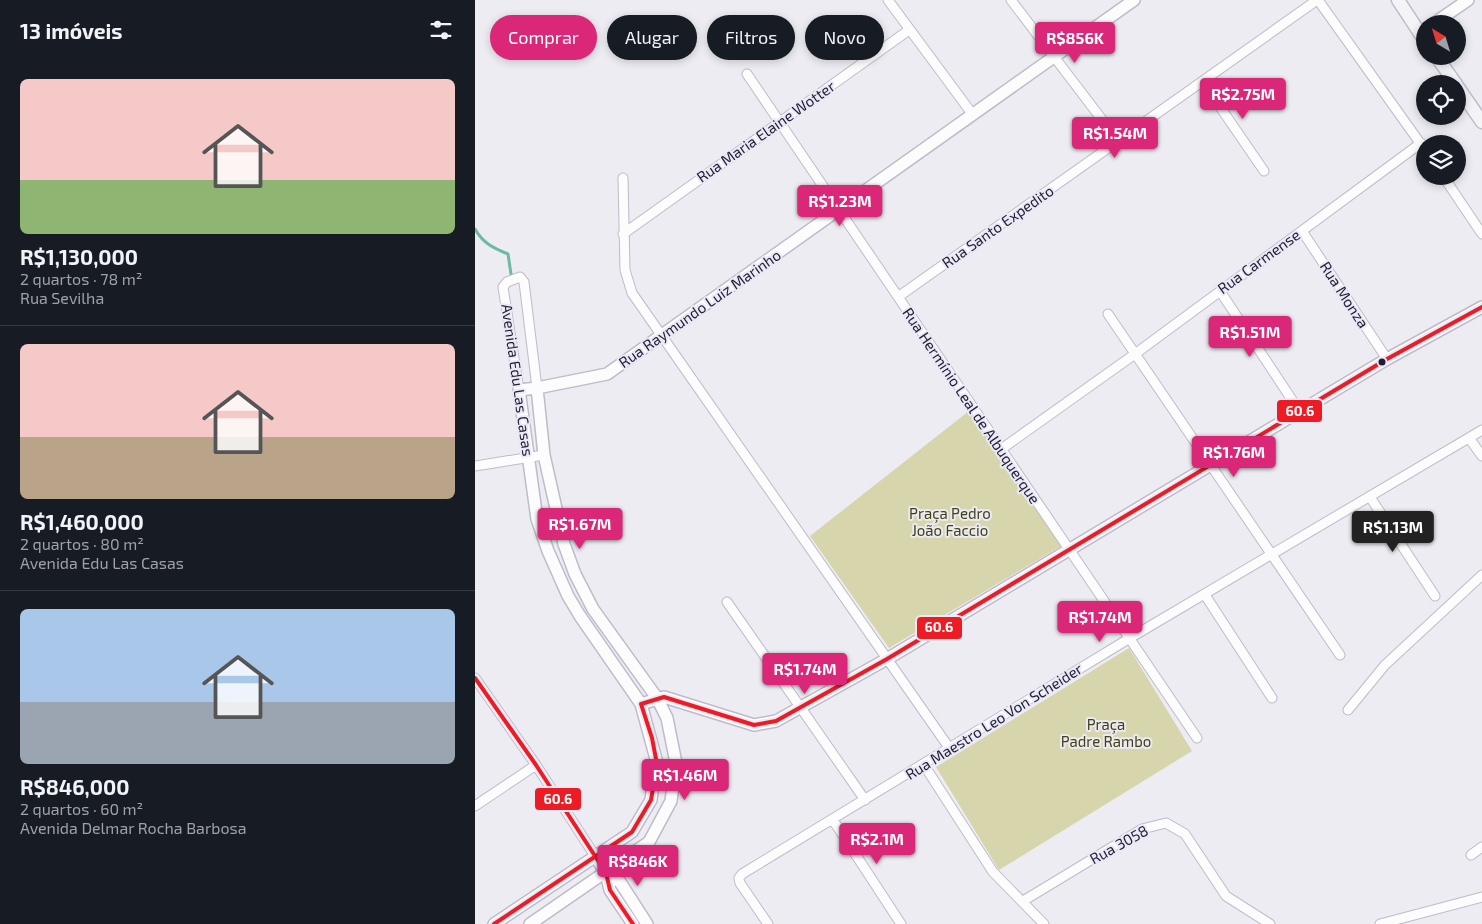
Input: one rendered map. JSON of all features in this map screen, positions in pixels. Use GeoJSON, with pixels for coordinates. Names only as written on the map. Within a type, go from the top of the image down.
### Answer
{"type":"FeatureCollection","features":[{"type":"Feature","properties":{"kind":"main road"},"geometry":{"type":"LineString","coordinates":[[1398,0],[1416,24]]}},
{"type":"Feature","properties":{"kind":"main road"},"geometry":{"type":"LineString","coordinates":[[1466,98],[1482,122]]}},
{"type":"Feature","properties":{"kind":"street"},"geometry":{"type":"LineString","coordinates":[[888,0],[973,115]]}},
{"type":"Feature","properties":{"kind":"street"},"geometry":{"type":"LineString","coordinates":[[1011,0],[1119,142]]}},
{"type":"Feature","properties":{"kind":"street","name":"Rua Raymundo Luiz Marinho"},"geometry":{"type":"LineString","coordinates":[[519,390],[607,374],[841,210],[1134,0]]}},
{"type":"Feature","properties":{"kind":"street"},"geometry":{"type":"LineString","coordinates":[[1317,0],[1416,136]]}},
{"type":"Feature","properties":{"kind":"street","name":"Rua Santo Expedito"},"geometry":{"type":"LineString","coordinates":[[898,298],[1317,0]]}},
{"type":"Feature","properties":{"kind":"street"},"geometry":{"type":"LineString","coordinates":[[1446,15],[1468,0]]}},
{"type":"Feature","properties":{"kind":"street","name":"Rua Maria Elaine Wotter"},"geometry":{"type":"LineString","coordinates":[[623,234],[909,30]]}},
{"type":"Feature","properties":{"kind":"street","name":"Rua Hermínio Leal de Albuquerque"},"geometry":{"type":"LineString","coordinates":[[747,74],[841,210],[1000,450],[1131,638],[1197,738]]}},
{"type":"Feature","properties":{"kind":"street"},"geometry":{"type":"LineString","coordinates":[[1203,82],[1264,172]]}},
{"type":"Feature","properties":{"kind":"street","name":"Rua Carmense"},"geometry":{"type":"LineString","coordinates":[[1000,450],[1135,354],[1302,231],[1416,151]]}},
{"type":"Feature","properties":{"kind":"street"},"geometry":{"type":"LineString","coordinates":[[623,178],[625,270],[632,293],[950,749]]}},
{"type":"Feature","properties":{"kind":"street"},"geometry":{"type":"LineString","coordinates":[[1449,185],[1482,234]]}},
{"type":"Feature","properties":{"kind":"street","name":"Rua Monza"},"geometry":{"type":"LineString","coordinates":[[1302,231],[1387,360]]}},
{"type":"Feature","properties":{"kind":"street","name":"Avenida Edu Las Casas"},"geometry":{"type":"LineString","coordinates":[[494,924],[632,832],[651,800],[656,759],[648,722],[641,704],[580,616],[559,578],[537,520],[503,287],[507,282],[520,278],[524,282],[544,455],[564,544],[575,574],[593,609],[657,698],[667,718],[676,763],[671,801],[649,842],[530,924]]}},
{"type":"Feature","properties":{"kind":"street"},"geometry":{"type":"LineString","coordinates":[[1220,291],[1300,412]]}},
{"type":"Feature","properties":{"kind":"street"},"geometry":{"type":"LineString","coordinates":[[641,704],[657,698],[673,698],[754,725],[775,721],[801,709],[1210,464],[1387,360],[1482,307]]}},
{"type":"Feature","properties":{"kind":"street"},"geometry":{"type":"LineString","coordinates":[[1108,314],[1340,655]]}},
{"type":"Feature","properties":{"kind":"street","name":"Rua Maestro Leo Von Scheider"},"geometry":{"type":"LineString","coordinates":[[768,924],[739,878],[742,874],[1131,638],[1273,556],[1482,430]]}},
{"type":"Feature","properties":{"kind":"street"},"geometry":{"type":"LineString","coordinates":[[1469,438],[1482,456]]}},
{"type":"Feature","properties":{"kind":"street"},"geometry":{"type":"LineString","coordinates":[[475,466],[544,455]]}},
{"type":"Feature","properties":{"kind":"street"},"geometry":{"type":"LineString","coordinates":[[1370,497],[1435,596]]}},
{"type":"Feature","properties":{"kind":"street"},"geometry":{"type":"LineString","coordinates":[[559,578],[575,574]]}},
{"type":"Feature","properties":{"kind":"street"},"geometry":{"type":"LineString","coordinates":[[1348,710],[1385,665],[1482,575]]}},
{"type":"Feature","properties":{"kind":"street"},"geometry":{"type":"LineString","coordinates":[[1205,596],[1273,698]]}},
{"type":"Feature","properties":{"kind":"street"},"geometry":{"type":"LineString","coordinates":[[727,602],[865,800]]}},
{"type":"Feature","properties":{"kind":"street"},"geometry":{"type":"LineString","coordinates":[[476,680],[536,765],[606,873],[610,890],[633,924]]}},
{"type":"Feature","properties":{"kind":"street"},"geometry":{"type":"LineString","coordinates":[[475,806],[536,765]]}},
{"type":"Feature","properties":{"kind":"street"},"geometry":{"type":"LineString","coordinates":[[924,765],[993,872],[1044,924]]}},
{"type":"Feature","properties":{"kind":"street"},"geometry":{"type":"LineString","coordinates":[[833,820],[901,924]]}},
{"type":"Feature","properties":{"kind":"street","name":"Rua 3058"},"geometry":{"type":"LineString","coordinates":[[1023,901],[1142,829],[1166,823],[1185,834],[1226,896],[1270,924]]}},
{"type":"Feature","properties":{"kind":"street"},"geometry":{"type":"LineString","coordinates":[[1471,856],[1482,847]]}},
{"type":"Feature","properties":{"kind":"street"},"geometry":{"type":"LineString","coordinates":[[606,873],[620,882],[647,924]]}},
{"type":"Feature","properties":{"kind":"street"},"geometry":{"type":"LineString","coordinates":[[1380,924],[1482,897]]}},
{"type":"Feature","properties":{"kind":"green space","name":"Praça Pedro João Faccio"},"geometry":{"type":"Polygon","coordinates":[[[969,411],[1061,546],[889,648],[810,536],[969,411]]]}},
{"type":"Feature","properties":{"kind":"green space","name":"Praça Padre Rambo"},"geometry":{"type":"Polygon","coordinates":[[[1129,648],[1192,751],[999,870],[936,767],[1129,648]]]}},
{"type":"Feature","properties":{"kind":"waterway"},"geometry":{"type":"LineString","coordinates":[[475,229],[489,245],[508,254],[511,274]]}},
{"type":"Feature","properties":{"kind":"transit line","name":"60.6"},"geometry":{"type":"LineString","coordinates":[[494,924],[632,832],[651,800],[655,777],[656,759],[652,738],[641,704],[664,697],[754,725],[776,721],[887,659],[1387,359],[1482,307]]}},
{"type":"Feature","properties":{"kind":"transit line","name":"60.6"},"geometry":{"type":"LineString","coordinates":[[475,678],[536,765],[606,873],[610,890],[633,924]]}}]}
